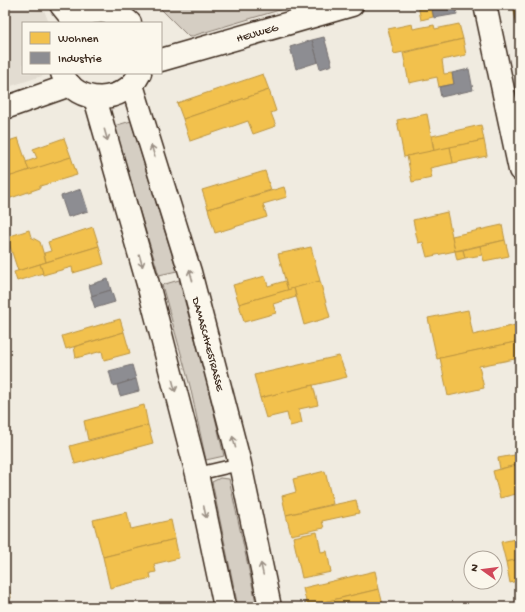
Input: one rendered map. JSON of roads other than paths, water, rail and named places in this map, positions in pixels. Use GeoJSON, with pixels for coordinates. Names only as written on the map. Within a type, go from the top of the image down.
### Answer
{"type":"FeatureCollection","features":[{"type":"Feature","properties":{"kind":"street","name":"HEUWEG"},"geometry":{"type":"LineString","coordinates":[[162,60],[352,5]]}},
{"type":"Feature","properties":{"kind":"street"},"geometry":{"type":"LineString","coordinates":[[485,5],[520,170]]}},
{"type":"Feature","properties":{"kind":"street"},"geometry":{"type":"LineString","coordinates":[[69,16],[104,11],[118,15],[128,22]]}},
{"type":"Feature","properties":{"kind":"street"},"geometry":{"type":"LineString","coordinates":[[5,108],[66,79],[84,95],[95,98],[109,98],[122,93],[136,79]]}},
{"type":"Feature","properties":{"kind":"street","name":"DAMASCHKESTRASSE"},"geometry":{"type":"LineString","coordinates":[[136,79],[190,272],[240,464],[270,607]]}},
{"type":"Feature","properties":{"kind":"street"},"geometry":{"type":"LineString","coordinates":[[95,98],[148,284],[197,474],[225,607]]}},
{"type":"Feature","properties":{"kind":"lane"},"geometry":{"type":"LineString","coordinates":[[197,474],[240,464]]}}]}
